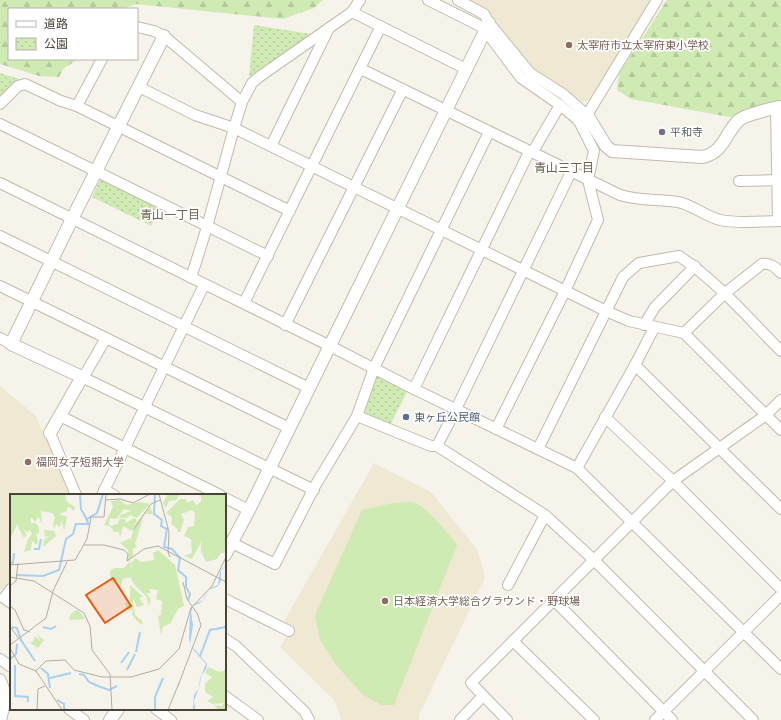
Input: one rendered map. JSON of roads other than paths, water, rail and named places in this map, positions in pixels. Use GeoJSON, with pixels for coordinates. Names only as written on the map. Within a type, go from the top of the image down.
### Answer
{"type":"FeatureCollection","features":[{"type":"Feature","properties":{"kind":"street"},"geometry":{"type":"LineString","coordinates":[[190,278],[207,226],[242,102],[252,83],[258,77],[352,12],[360,0]]}},
{"type":"Feature","properties":{"kind":"street"},"geometry":{"type":"LineString","coordinates":[[361,69],[620,195],[629,198],[682,203],[720,220],[730,222],[779,221],[778,107],[740,120],[719,149],[711,154],[702,156],[608,150],[587,115],[563,94],[530,73],[487,27],[428,0]]}},
{"type":"Feature","properties":{"kind":"street"},"geometry":{"type":"LineString","coordinates":[[458,0],[484,14],[487,27],[521,78],[560,105],[577,119],[593,148],[594,154],[588,180],[598,220],[565,291],[496,429]]}},
{"type":"Feature","properties":{"kind":"street"},"geometry":{"type":"LineString","coordinates":[[587,115],[657,0]]}},
{"type":"Feature","properties":{"kind":"street"},"geometry":{"type":"LineString","coordinates":[[352,12],[380,28],[466,69]]}},
{"type":"Feature","properties":{"kind":"street"},"geometry":{"type":"LineString","coordinates":[[138,27],[154,31],[164,36],[242,102]]}},
{"type":"Feature","properties":{"kind":"street"},"geometry":{"type":"LineString","coordinates":[[271,146],[330,27]]}},
{"type":"Feature","properties":{"kind":"street"},"geometry":{"type":"LineString","coordinates":[[487,27],[249,510],[227,550],[276,564],[315,486],[357,416],[374,368],[489,132]]}},
{"type":"Feature","properties":{"kind":"street"},"geometry":{"type":"LineString","coordinates":[[244,303],[380,28]]}},
{"type":"Feature","properties":{"kind":"street"},"geometry":{"type":"LineString","coordinates":[[11,344],[164,36]]}},
{"type":"Feature","properties":{"kind":"street"},"geometry":{"type":"LineString","coordinates":[[77,106],[101,60]]}},
{"type":"Feature","properties":{"kind":"street"},"geometry":{"type":"LineString","coordinates":[[0,104],[18,86],[23,84],[61,101],[77,106],[290,211]]}},
{"type":"Feature","properties":{"kind":"street"},"geometry":{"type":"LineString","coordinates":[[139,87],[195,114],[234,128],[606,311],[629,321],[684,334],[781,430]]}},
{"type":"Feature","properties":{"kind":"street"},"geometry":{"type":"LineString","coordinates":[[285,325],[403,89]]}},
{"type":"Feature","properties":{"kind":"street"},"geometry":{"type":"LineString","coordinates":[[414,389],[530,152],[560,105]]}},
{"type":"Feature","properties":{"kind":"street"},"geometry":{"type":"LineString","coordinates":[[0,124],[268,256]]}},
{"type":"Feature","properties":{"kind":"street"},"geometry":{"type":"LineString","coordinates":[[436,446],[571,172]]}},
{"type":"Feature","properties":{"kind":"street"},"geometry":{"type":"LineString","coordinates":[[739,181],[779,180]]}},
{"type":"Feature","properties":{"kind":"street"},"geometry":{"type":"LineString","coordinates":[[0,183],[204,285],[244,303],[414,389],[456,408],[577,468],[781,669]]}},
{"type":"Feature","properties":{"kind":"street"},"geometry":{"type":"LineString","coordinates":[[0,236],[309,388]]}},
{"type":"Feature","properties":{"kind":"street"},"geometry":{"type":"LineString","coordinates":[[538,449],[623,277],[639,264],[679,256],[695,266],[781,351]]}},
{"type":"Feature","properties":{"kind":"street"},"geometry":{"type":"LineString","coordinates":[[684,334],[724,294],[762,264],[768,263],[781,273]]}},
{"type":"Feature","properties":{"kind":"street"},"geometry":{"type":"LineString","coordinates":[[644,325],[655,307],[695,266]]}},
{"type":"Feature","properties":{"kind":"street"},"geometry":{"type":"LineString","coordinates":[[103,492],[204,285]]}},
{"type":"Feature","properties":{"kind":"street"},"geometry":{"type":"LineString","coordinates":[[0,286],[289,428]]}},
{"type":"Feature","properties":{"kind":"street"},"geometry":{"type":"LineString","coordinates":[[577,468],[654,328]]}},
{"type":"Feature","properties":{"kind":"street"},"geometry":{"type":"LineString","coordinates":[[0,338],[314,490]]}},
{"type":"Feature","properties":{"kind":"street"},"geometry":{"type":"LineString","coordinates":[[76,494],[50,433],[106,338]]}},
{"type":"Feature","properties":{"kind":"street"},"geometry":{"type":"LineString","coordinates":[[635,365],[781,509]]}},
{"type":"Feature","properties":{"kind":"street"},"geometry":{"type":"LineString","coordinates":[[507,720],[471,683],[673,481],[766,415],[781,400]]}},
{"type":"Feature","properties":{"kind":"street"},"geometry":{"type":"LineString","coordinates":[[60,416],[218,494]]}},
{"type":"Feature","properties":{"kind":"street"},"geometry":{"type":"LineString","coordinates":[[357,416],[431,446],[436,446],[545,515],[594,560],[753,720]]}},
{"type":"Feature","properties":{"kind":"street"},"geometry":{"type":"LineString","coordinates":[[605,417],[673,481],[781,589]]}},
{"type":"Feature","properties":{"kind":"street"},"geometry":{"type":"LineString","coordinates":[[226,498],[249,510]]}},
{"type":"Feature","properties":{"kind":"street"},"geometry":{"type":"LineString","coordinates":[[508,585],[545,515]]}},
{"type":"Feature","properties":{"kind":"street"},"geometry":{"type":"LineString","coordinates":[[10,590],[4,598],[10,602]]}},
{"type":"Feature","properties":{"kind":"street"},"geometry":{"type":"LineString","coordinates":[[655,720],[781,595]]}},
{"type":"Feature","properties":{"kind":"street"},"geometry":{"type":"LineString","coordinates":[[226,600],[289,631]]}},
{"type":"Feature","properties":{"kind":"street"},"geometry":{"type":"LineString","coordinates":[[554,600],[672,720]]}},
{"type":"Feature","properties":{"kind":"street"},"geometry":{"type":"LineString","coordinates":[[226,640],[236,646],[305,712],[308,720]]}},
{"type":"Feature","properties":{"kind":"street"},"geometry":{"type":"LineString","coordinates":[[513,641],[594,720]]}},
{"type":"Feature","properties":{"kind":"street"},"geometry":{"type":"LineString","coordinates":[[0,659],[10,666]]}},
{"type":"Feature","properties":{"kind":"street"},"geometry":{"type":"LineString","coordinates":[[0,679],[5,693],[1,720]]}},
{"type":"Feature","properties":{"kind":"street"},"geometry":{"type":"LineString","coordinates":[[460,720],[483,696]]}},
{"type":"Feature","properties":{"kind":"street"},"geometry":{"type":"LineString","coordinates":[[226,697],[258,720]]}},
{"type":"Feature","properties":{"kind":"street"},"geometry":{"type":"LineString","coordinates":[[70,710],[84,720]]}},
{"type":"Feature","properties":{"kind":"street"},"geometry":{"type":"LineString","coordinates":[[110,720],[117,710]]}},
{"type":"Feature","properties":{"kind":"street"},"geometry":{"type":"LineString","coordinates":[[157,710],[171,720]]}},
{"type":"Feature","properties":{"kind":"place","name":"太宰府市立太宰府東小学校"},"geometry":{"type":"Point","coordinates":[569,45]}},
{"type":"Feature","properties":{"kind":"place","name":"平和寺"},"geometry":{"type":"Point","coordinates":[662,132]}},
{"type":"Feature","properties":{"kind":"place","name":"東ヶ丘公民館"},"geometry":{"type":"Point","coordinates":[406,417]}},
{"type":"Feature","properties":{"kind":"place","name":"福岡女子短期大学"},"geometry":{"type":"Point","coordinates":[28,462]}},
{"type":"Feature","properties":{"kind":"place","name":"日本経済大学総合グラウンド・野球場"},"geometry":{"type":"Point","coordinates":[385,601]}},
{"type":"Feature","properties":{"kind":"district","name":"青山三丁目"},"geometry":{"type":"Point","coordinates":[564,168]}},
{"type":"Feature","properties":{"kind":"district","name":"青山一丁目"},"geometry":{"type":"Point","coordinates":[170,215]}}]}
